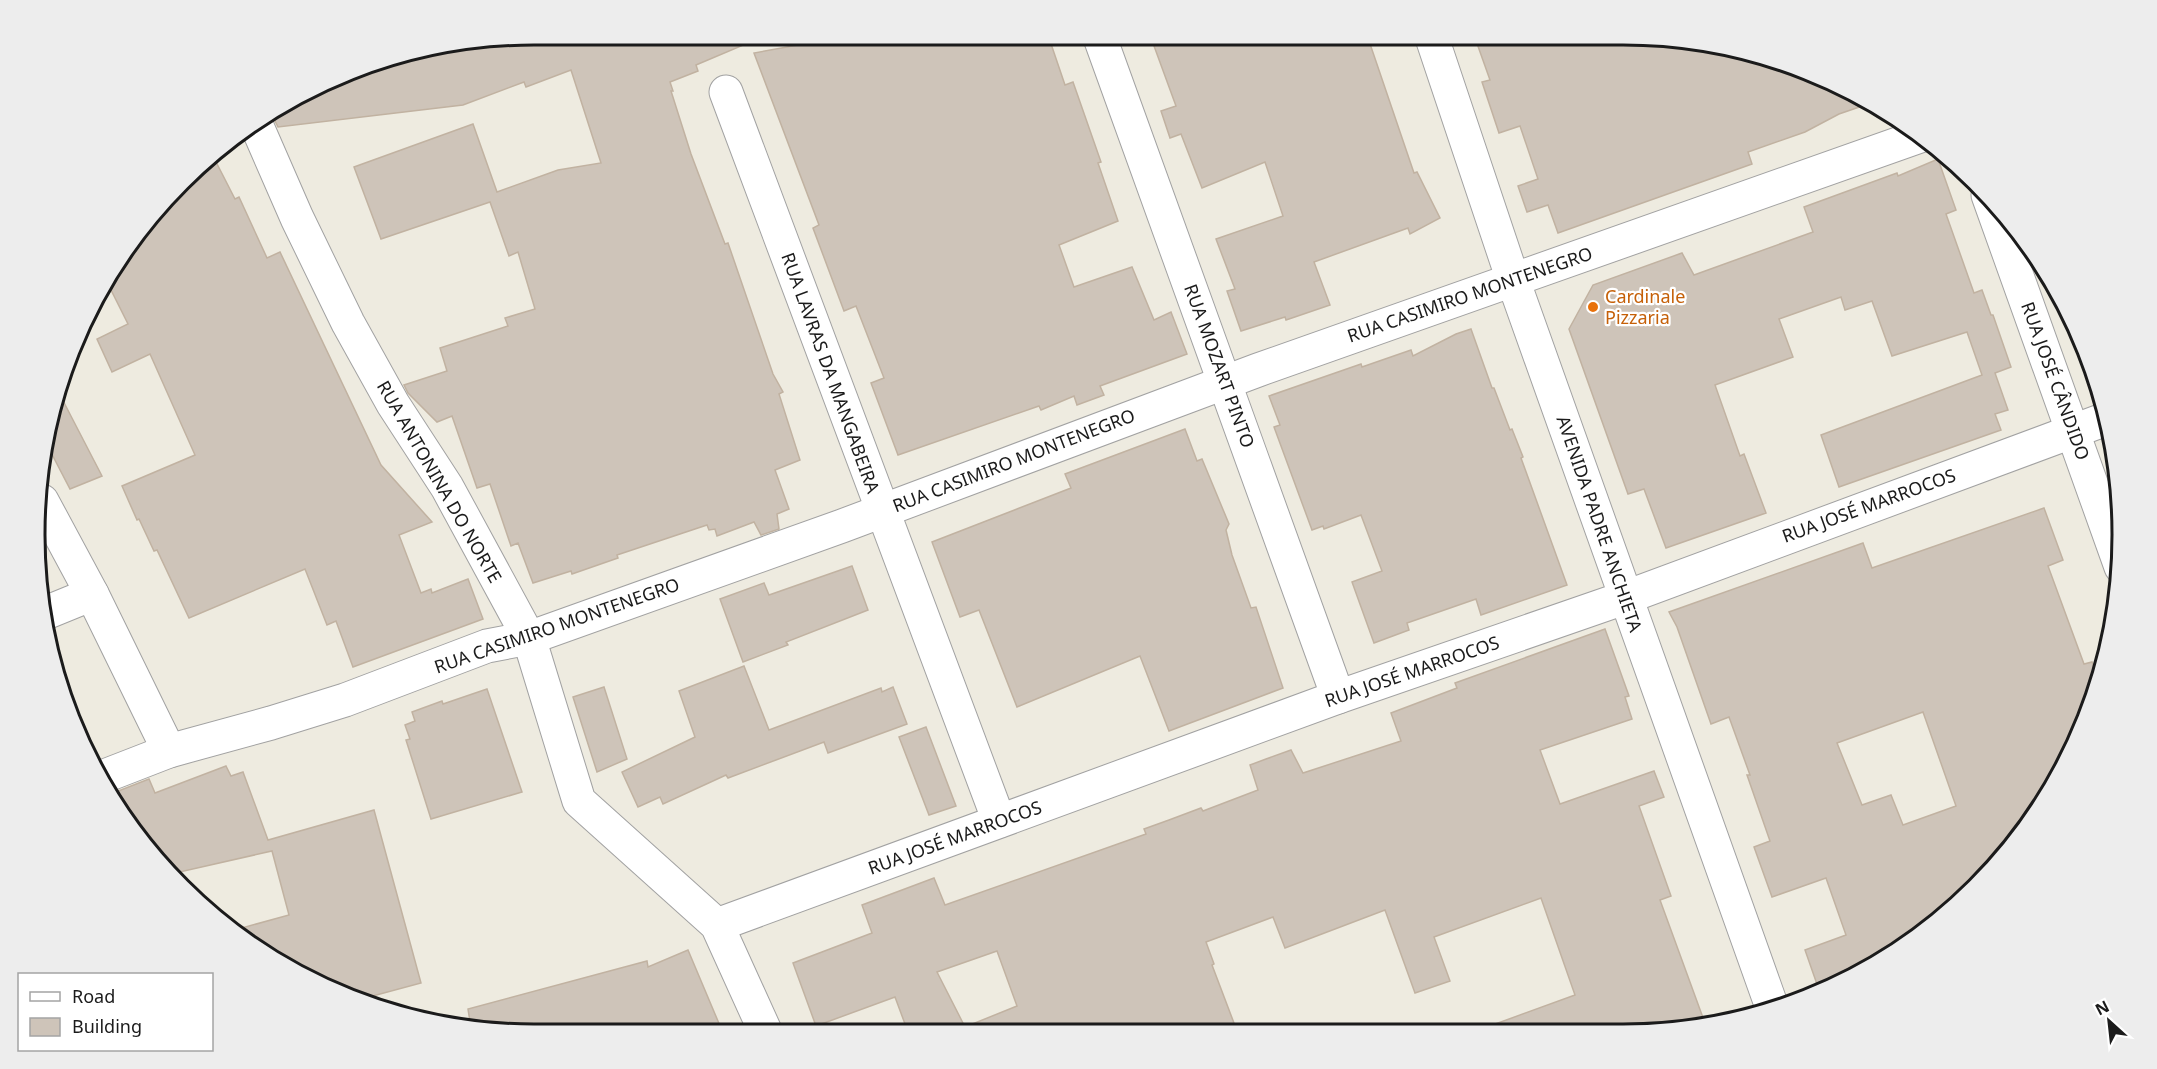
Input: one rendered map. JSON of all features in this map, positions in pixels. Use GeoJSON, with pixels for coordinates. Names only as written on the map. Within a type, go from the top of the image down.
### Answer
{"type":"FeatureCollection","features":[{"type":"Feature","properties":{"kind":"street","name":"RUA MOZART PINTO"},"geometry":{"type":"LineString","coordinates":[[1103,45],[1338,697]]}},
{"type":"Feature","properties":{"kind":"street","name":"AVENIDA PADRE ANCHIETA"},"geometry":{"type":"LineString","coordinates":[[1435,45],[1513,280],[1624,597],[1770,1001]]}},
{"type":"Feature","properties":{"kind":"street","name":"RUA LAVRAS DA MANGABEIRA"},"geometry":{"type":"LineString","coordinates":[[726,92],[999,821]]}},
{"type":"Feature","properties":{"kind":"street","name":"RUA ANTONINA DO NORTE"},"geometry":{"type":"LineString","coordinates":[[259,130],[343,314],[393,404],[447,487],[529,638],[579,801],[717,925],[762,1024]]}},
{"type":"Feature","properties":{"kind":"street","name":"RUA CASIMIRO MONTENEGRO"},"geometry":{"type":"LineString","coordinates":[[108,775],[169,751],[318,709],[487,646],[529,638],[882,511],[1225,382],[1911,139]]}},
{"type":"Feature","properties":{"kind":"street","name":"RUA JOSÉ CÂNDIDO"},"geometry":{"type":"LineString","coordinates":[[1997,219],[2112,541]]}},
{"type":"Feature","properties":{"kind":"street","name":"RUA JOSÉ MARROCOS"},"geometry":{"type":"LineString","coordinates":[[717,925],[1338,697],[1624,597],[2098,421]]}},
{"type":"Feature","properties":{"kind":"street"},"geometry":{"type":"LineString","coordinates":[[46,508],[92,594],[169,751]]}},
{"type":"Feature","properties":{"kind":"street"},"geometry":{"type":"LineString","coordinates":[[51,611],[92,594]]}},
{"type":"Feature","properties":{"kind":"building"},"geometry":{"type":"Polygon","coordinates":[[[534,45],[743,45],[696,65],[698,71],[670,82],[691,154],[725,244],[728,243],[773,374],[783,392],[779,394],[800,460],[775,470],[789,509],[777,514],[779,529],[761,535],[754,522],[717,536],[715,529],[709,530],[707,525],[617,555],[618,558],[572,574],[571,571],[533,583],[518,543],[511,546],[490,484],[477,488],[452,416],[437,422],[408,393],[404,385],[447,371],[440,348],[508,326],[505,318],[535,309],[518,252],[509,256],[490,202],[381,239],[354,167],[473,124],[497,192],[558,170],[601,163],[571,70],[526,87],[524,82],[463,105],[278,127],[275,120],[318,95],[377,71],[439,54],[502,46],[534,45]]]}},
{"type":"Feature","properties":{"kind":"building"},"geometry":{"type":"Polygon","coordinates":[[[798,45],[1051,45],[1065,85],[1073,82],[1101,162],[1098,163],[1118,221],[1059,245],[1074,287],[1132,267],[1154,320],[1171,312],[1187,354],[1100,386],[1104,395],[1077,405],[1074,396],[1041,410],[1039,406],[898,455],[871,383],[884,378],[856,306],[844,311],[813,228],[819,225],[754,53],[798,45]]]}},
{"type":"Feature","properties":{"kind":"building"},"geometry":{"type":"Polygon","coordinates":[[[1154,45],[1370,45],[1414,173],[1417,172],[1440,218],[1410,234],[1408,228],[1314,262],[1330,305],[1286,320],[1285,317],[1241,331],[1227,291],[1235,289],[1216,239],[1283,216],[1265,162],[1202,188],[1181,134],[1170,138],[1161,111],[1176,106],[1154,45]]]}},
{"type":"Feature","properties":{"kind":"building"},"geometry":{"type":"Polygon","coordinates":[[[1478,45],[1655,46],[1718,54],[1780,71],[1839,95],[1860,107],[1839,114],[1805,132],[1748,152],[1752,164],[1558,233],[1548,205],[1527,212],[1518,186],[1538,179],[1520,126],[1499,133],[1482,82],[1490,80],[1478,45]]]}},
{"type":"Feature","properties":{"kind":"building"},"geometry":{"type":"Polygon","coordinates":[[[1937,159],[1939,161],[1956,210],[1946,214],[1974,293],[1982,290],[2011,367],[1995,373],[2008,410],[1995,414],[2001,430],[1839,487],[1821,435],[1982,375],[1967,332],[1892,356],[1872,301],[1845,310],[1841,297],[1779,319],[1793,357],[1715,385],[1740,456],[1744,454],[1766,513],[1666,548],[1644,489],[1628,494],[1569,329],[1593,285],[1682,253],[1694,275],[1813,232],[1804,207],[1897,173],[1898,176],[1937,159]]]}},
{"type":"Feature","properties":{"kind":"building"},"geometry":{"type":"Polygon","coordinates":[[[216,163],[235,199],[239,197],[267,258],[280,252],[381,465],[432,522],[399,535],[421,593],[431,589],[432,593],[468,579],[483,619],[353,667],[336,621],[327,625],[305,569],[189,618],[157,550],[154,551],[139,519],[137,520],[122,486],[195,455],[150,354],[112,372],[97,339],[128,324],[111,290],[127,263],[166,212],[216,163]]]}},
{"type":"Feature","properties":{"kind":"building"},"geometry":{"type":"Polygon","coordinates":[[[1471,329],[1492,388],[1494,388],[1523,457],[1521,458],[1567,585],[1481,615],[1476,599],[1407,623],[1409,630],[1374,643],[1352,582],[1382,571],[1361,515],[1324,529],[1323,526],[1312,530],[1274,427],[1280,425],[1269,396],[1361,364],[1362,367],[1411,350],[1413,356],[1471,329]]]}},
{"type":"Feature","properties":{"kind":"building"},"geometry":{"type":"Polygon","coordinates":[[[64,402],[102,476],[70,489],[52,454],[64,402]]]}},
{"type":"Feature","properties":{"kind":"building"},"geometry":{"type":"Polygon","coordinates":[[[1185,429],[1197,461],[1202,459],[1229,524],[1226,530],[1232,555],[1251,608],[1256,607],[1283,688],[1169,731],[1140,656],[1017,707],[979,610],[960,617],[932,542],[1071,488],[1065,474],[1185,429]]]}},
{"type":"Feature","properties":{"kind":"building"},"geometry":{"type":"Polygon","coordinates":[[[2044,508],[2063,560],[2048,566],[2084,664],[2092,662],[2094,666],[2075,722],[2062,751],[2030,806],[1991,857],[1945,903],[1894,942],[1839,974],[1817,984],[1805,950],[1846,935],[1826,878],[1772,897],[1754,847],[1770,841],[1747,775],[1750,775],[1729,717],[1711,724],[1677,627],[1669,612],[1863,543],[1872,568],[2044,508]],[[1923,712],[1837,743],[1862,805],[1891,795],[1903,825],[1956,806],[1923,712]]]}},
{"type":"Feature","properties":{"kind":"building"},"geometry":{"type":"Polygon","coordinates":[[[852,566],[868,610],[786,642],[788,645],[743,662],[720,599],[764,583],[769,595],[852,566]]]}},
{"type":"Feature","properties":{"kind":"building"},"geometry":{"type":"Polygon","coordinates":[[[1605,629],[1629,696],[1625,697],[1632,719],[1540,750],[1560,804],[1654,771],[1664,797],[1639,806],[1671,896],[1660,900],[1703,1017],[1655,1023],[1495,1024],[1575,995],[1541,898],[1434,937],[1450,981],[1415,993],[1385,910],[1285,948],[1273,917],[1206,942],[1214,964],[1212,965],[1234,1024],[972,1024],[1017,1006],[997,951],[937,972],[963,1024],[905,1024],[895,997],[821,1024],[815,1024],[793,963],[872,933],[862,905],[934,878],[945,905],[1146,834],[1144,829],[1201,808],[1203,811],[1258,790],[1250,765],[1291,750],[1303,773],[1401,741],[1391,713],[1457,688],[1455,683],[1605,629]]]}},
{"type":"Feature","properties":{"kind":"building"},"geometry":{"type":"Polygon","coordinates":[[[744,666],[769,730],[881,688],[882,692],[893,687],[907,724],[828,753],[824,742],[728,778],[726,775],[663,804],[660,797],[638,807],[622,772],[695,737],[679,691],[744,666]]]}},
{"type":"Feature","properties":{"kind":"building"},"geometry":{"type":"Polygon","coordinates":[[[604,687],[627,759],[597,772],[573,697],[604,687]]]}},
{"type":"Feature","properties":{"kind":"building"},"geometry":{"type":"Polygon","coordinates":[[[487,689],[522,792],[431,819],[406,740],[410,739],[405,725],[415,721],[412,712],[487,689]]]}},
{"type":"Feature","properties":{"kind":"building"},"geometry":{"type":"Polygon","coordinates":[[[926,727],[956,806],[929,815],[899,737],[926,727]]]}},
{"type":"Feature","properties":{"kind":"building"},"geometry":{"type":"Polygon","coordinates":[[[226,766],[231,776],[243,772],[268,840],[374,810],[421,983],[372,996],[318,974],[263,942],[243,928],[289,915],[272,851],[180,872],[146,832],[118,791],[149,779],[155,793],[226,766]]]}},
{"type":"Feature","properties":{"kind":"building"},"geometry":{"type":"Polygon","coordinates":[[[688,950],[719,1024],[534,1024],[470,1020],[468,1009],[647,961],[648,967],[688,950]]]}},
{"type":"Feature","properties":{"kind":"place","name":"Cardinale Pizzaria"},"geometry":{"type":"Point","coordinates":[1593,307]}}]}
